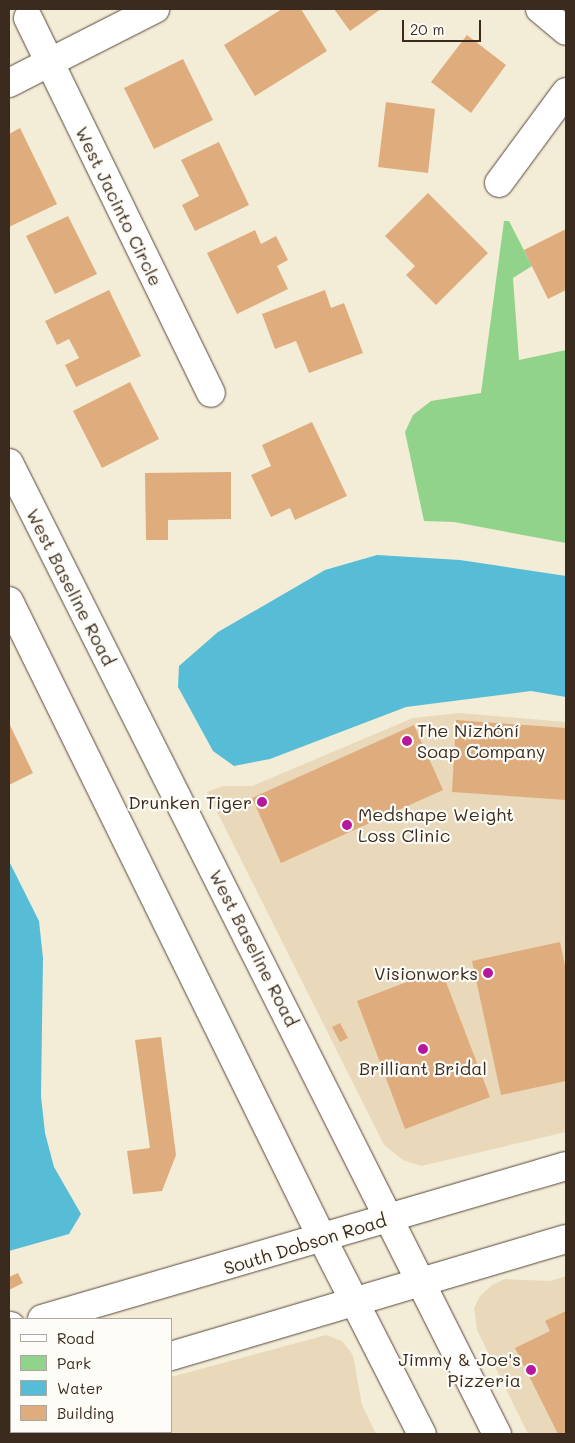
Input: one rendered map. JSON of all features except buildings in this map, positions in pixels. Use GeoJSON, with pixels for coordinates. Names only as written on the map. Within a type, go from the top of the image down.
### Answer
{"type":"FeatureCollection","features":[{"type":"Feature","properties":{"kind":"main road"},"geometry":{"type":"LineString","coordinates":[[9,83],[155,9]]}},
{"type":"Feature","properties":{"kind":"main road"},"geometry":{"type":"LineString","coordinates":[[540,9],[566,31]]}},
{"type":"Feature","properties":{"kind":"main road","name":"West Jacinto Circle"},"geometry":{"type":"LineString","coordinates":[[28,18],[210,393]]}},
{"type":"Feature","properties":{"kind":"main road"},"geometry":{"type":"LineString","coordinates":[[499,183],[566,92]]}},
{"type":"Feature","properties":{"kind":"main road","name":"West Baseline Road"},"geometry":{"type":"LineString","coordinates":[[9,463],[497,1434]]}},
{"type":"Feature","properties":{"kind":"main road"},"geometry":{"type":"LineString","coordinates":[[9,601],[322,1238],[422,1434]]}},
{"type":"Feature","properties":{"kind":"main road","name":"South Dobson Road"},"geometry":{"type":"LineString","coordinates":[[45,1318],[566,1166]]}},
{"type":"Feature","properties":{"kind":"main road"},"geometry":{"type":"LineString","coordinates":[[172,1356],[566,1239]]}},
{"type":"Feature","properties":{"kind":"shaded area"},"geometry":{"type":"Polygon","coordinates":[[[459,713],[566,722],[566,1132],[421,1166],[403,1160],[384,1145],[207,792],[223,786],[252,786],[413,718],[459,713]]]}},
{"type":"Feature","properties":{"kind":"shaded area"},"geometry":{"type":"Polygon","coordinates":[[[566,1276],[566,1434],[528,1434],[477,1330],[474,1308],[480,1296],[492,1285],[505,1279],[550,1281],[566,1276]]]}},
{"type":"Feature","properties":{"kind":"shaded area"},"geometry":{"type":"Polygon","coordinates":[[[326,1335],[342,1341],[353,1355],[362,1405],[376,1434],[9,1434],[10,1427],[10,1433],[172,1433],[172,1377],[326,1335]]]}},
{"type":"Feature","properties":{"kind":"green space"},"geometry":{"type":"Polygon","coordinates":[[[504,221],[509,221],[532,266],[513,278],[519,360],[566,350],[566,543],[454,522],[424,521],[405,432],[413,415],[431,401],[481,393],[504,221]]]}},
{"type":"Feature","properties":{"kind":"water"},"geometry":{"type":"Polygon","coordinates":[[[377,555],[460,560],[566,576],[566,697],[531,691],[406,707],[270,759],[234,766],[213,751],[178,687],[179,666],[218,632],[325,570],[377,555]]]}},
{"type":"Feature","properties":{"kind":"water"},"geometry":{"type":"Polygon","coordinates":[[[9,861],[39,921],[43,958],[41,1096],[45,1133],[54,1167],[81,1214],[69,1234],[9,1251],[9,861]]]}},
{"type":"Feature","properties":{"kind":"place","name":"The Nizhóní Soap Company"},"geometry":{"type":"Point","coordinates":[407,741]}},
{"type":"Feature","properties":{"kind":"place","name":"Drunken Tiger"},"geometry":{"type":"Point","coordinates":[262,802]}},
{"type":"Feature","properties":{"kind":"place","name":"Medshape Weight Loss Clinic"},"geometry":{"type":"Point","coordinates":[347,825]}},
{"type":"Feature","properties":{"kind":"place","name":"Visionworks"},"geometry":{"type":"Point","coordinates":[488,973]}},
{"type":"Feature","properties":{"kind":"place","name":"Brilliant Bridal"},"geometry":{"type":"Point","coordinates":[423,1049]}},
{"type":"Feature","properties":{"kind":"place","name":"Jimmy & Joe's Pizzeria"},"geometry":{"type":"Point","coordinates":[531,1370]}}]}
